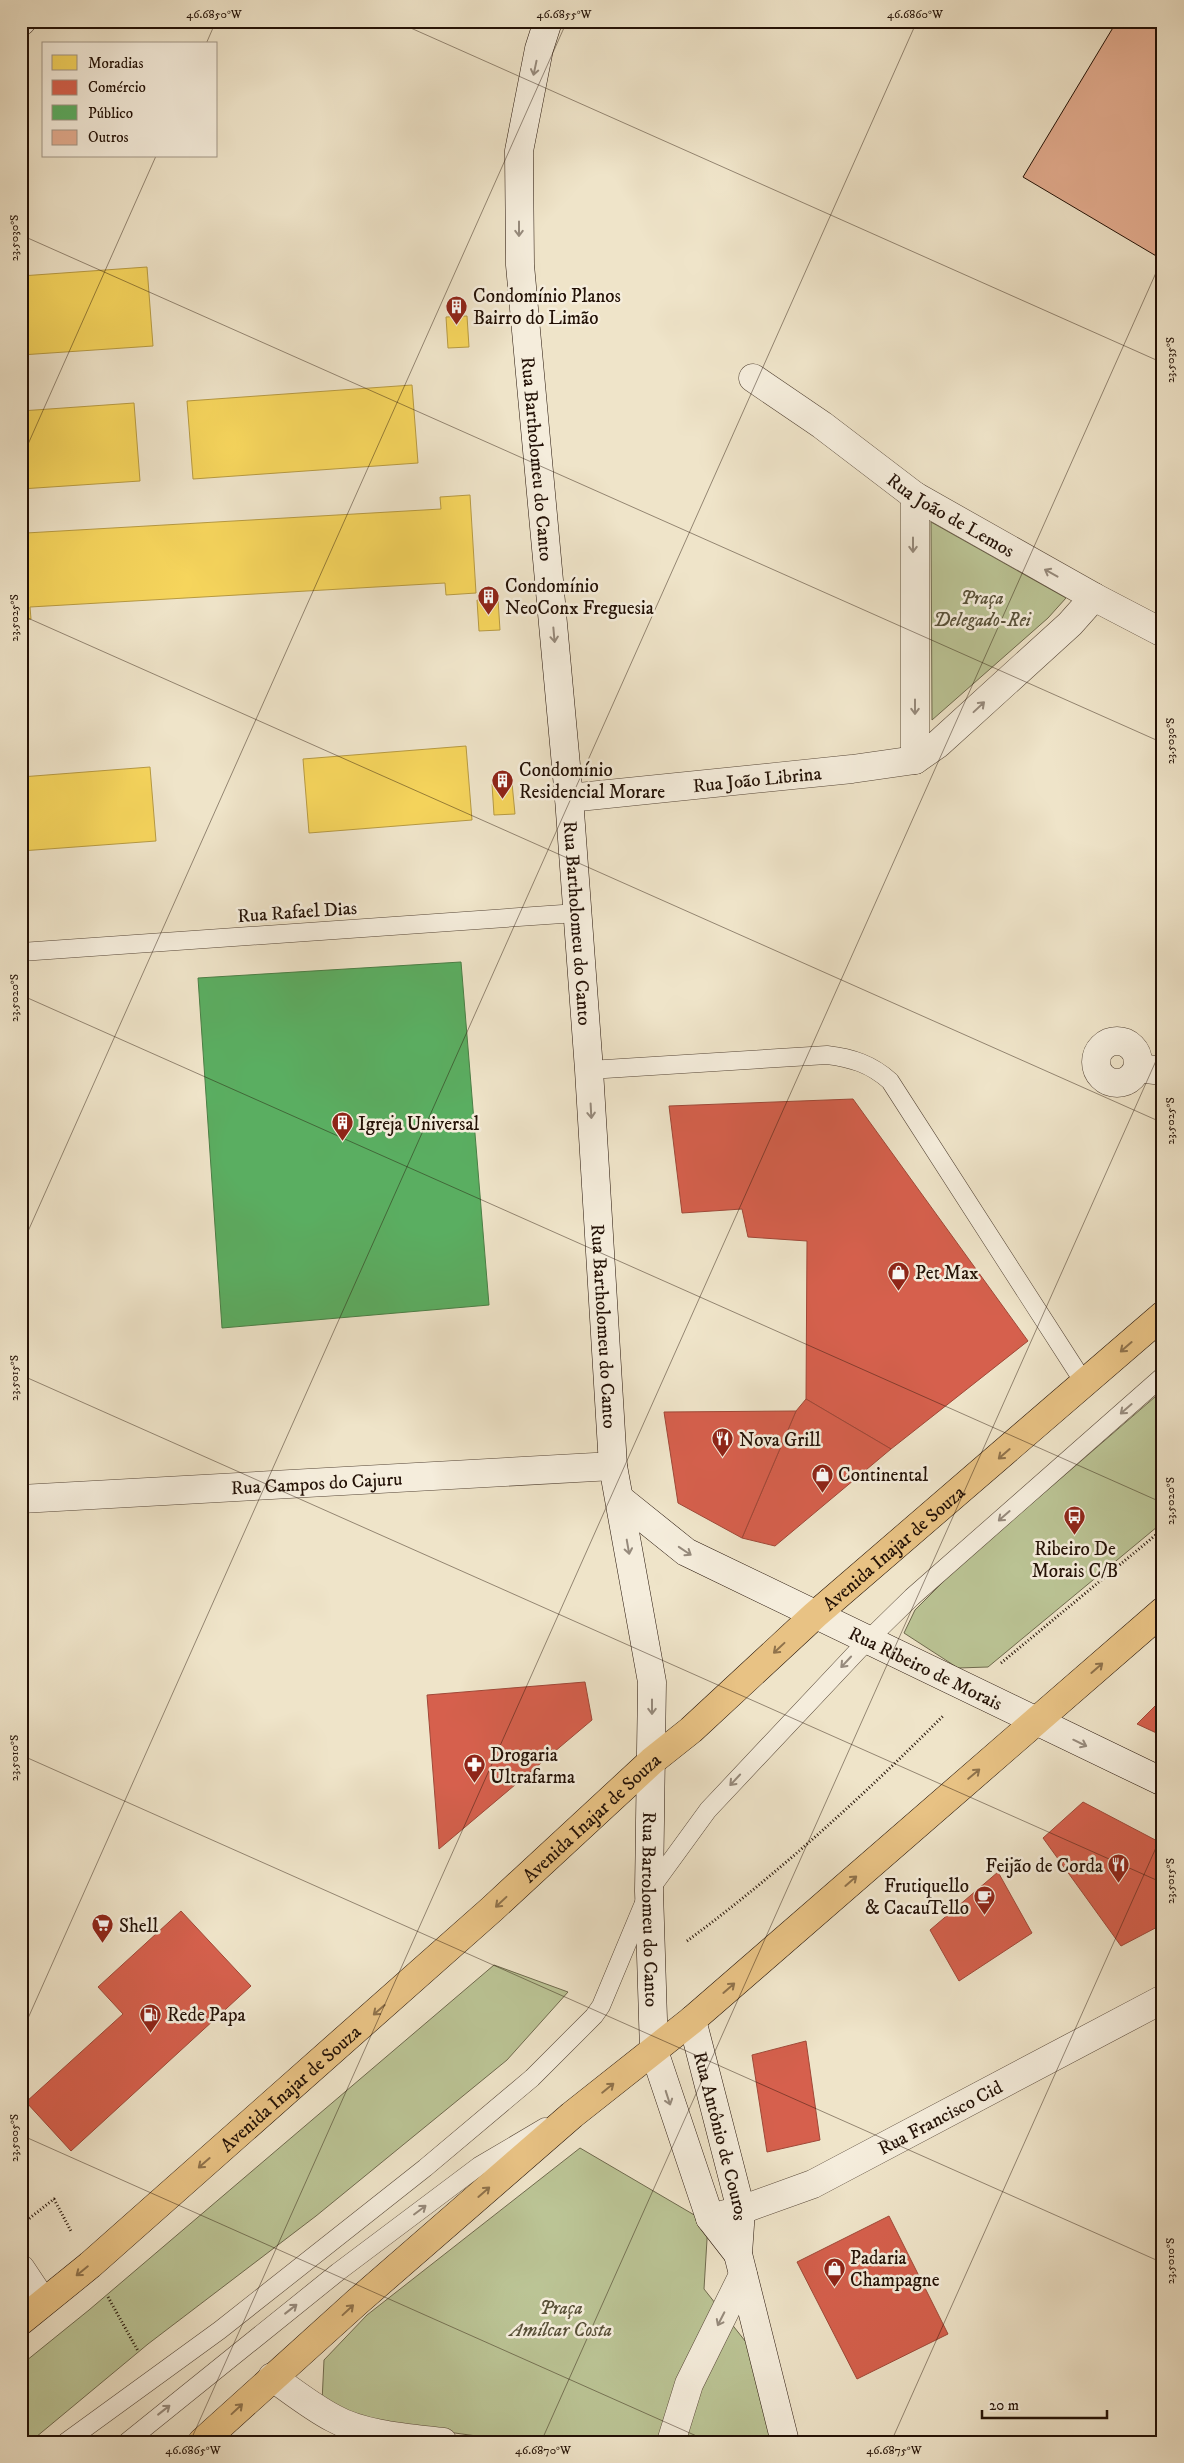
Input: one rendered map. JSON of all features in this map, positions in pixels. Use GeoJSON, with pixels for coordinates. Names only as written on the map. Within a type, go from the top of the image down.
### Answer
{"type":"FeatureCollection","features":[{"type":"Feature","properties":{"kind":"main road","name":"Avenida Inajar de Souza"},"geometry":{"type":"LineString","coordinates":[[21,2321],[90,2264],[485,1916],[652,1762],[691,1730],[815,1616],[1163,1315]]}},
{"type":"Feature","properties":{"kind":"main road"},"geometry":{"type":"LineString","coordinates":[[202,2442],[272,2377],[572,2115],[692,2020],[1163,1612]]}},
{"type":"Feature","properties":{"kind":"street","name":"Rua Bartholomeu do Canto"},"geometry":{"type":"LineString","coordinates":[[548,21],[539,49],[519,151],[520,265],[569,798],[589,1070],[613,1466],[620,1499]]}},
{"type":"Feature","properties":{"kind":"street","name":"Rua João de Lemos"},"geometry":{"type":"LineString","coordinates":[[753,378],[822,425],[915,496],[1094,597],[1163,633]]}},
{"type":"Feature","properties":{"kind":"street"},"geometry":{"type":"LineString","coordinates":[[915,496],[915,760]]}},
{"type":"Feature","properties":{"kind":"street","name":"Rua João Librina"},"geometry":{"type":"LineString","coordinates":[[569,798],[852,769],[915,760],[938,744],[1070,624],[1094,597]]}},
{"type":"Feature","properties":{"kind":"street","name":"Rua Campos do Cajuru"},"geometry":{"type":"LineString","coordinates":[[21,1499],[613,1466]]}},
{"type":"Feature","properties":{"kind":"street","name":"Rua Ribeiro de Morais"},"geometry":{"type":"LineString","coordinates":[[620,1499],[686,1552],[815,1616],[1163,1782]]}},
{"type":"Feature","properties":{"kind":"street","name":"Rua Bartolomeu do Canto"},"geometry":{"type":"LineString","coordinates":[[620,1499],[652,1682],[649,1891],[654,2051]]}},
{"type":"Feature","properties":{"kind":"street","name":"Rua Francisco Cid"},"geometry":{"type":"LineString","coordinates":[[710,2218],[741,2210],[813,2184],[1163,1999]]}},
{"type":"Feature","properties":{"kind":"street","name":"Rua Antônio de Couros"},"geometry":{"type":"LineString","coordinates":[[692,2020],[741,2210],[741,2265],[785,2442]]}},
{"type":"Feature","properties":{"kind":"street","name":"Rua Antônio de Couros"},"geometry":{"type":"LineString","coordinates":[[654,2051],[710,2218],[741,2265]]}},
{"type":"Feature","properties":{"kind":"street"},"geometry":{"type":"LineString","coordinates":[[671,2442],[688,2384],[741,2265]]}},
{"type":"Feature","properties":{"kind":"street"},"geometry":{"type":"LineString","coordinates":[[21,2269],[43,2302]]}},
{"type":"Feature","properties":{"kind":"street"},"geometry":{"type":"LineString","coordinates":[[272,2377],[334,2419],[366,2436],[443,2442]]}},
{"type":"Feature","properties":{"kind":"lane","name":"Rua Rafael Dias"},"geometry":{"type":"LineString","coordinates":[[21,952],[577,912]]}},
{"type":"Feature","properties":{"kind":"lane"},"geometry":{"type":"LineString","coordinates":[[589,1070],[828,1055],[853,1058],[877,1070],[890,1081],[1085,1384]]}},
{"type":"Feature","properties":{"kind":"lane"},"geometry":{"type":"LineString","coordinates":[[66,2442],[220,2330],[425,2168],[532,2078],[594,2016],[601,2006],[649,1891],[708,1810],[867,1641],[912,1597],[1163,1376]]}},
{"type":"Feature","properties":{"kind":"lane"},"geometry":{"type":"LineString","coordinates":[[126,2442],[338,2272],[479,2166],[535,2132],[572,2115]]}},
{"type":"Feature","properties":{"kind":"green space","name":"Praça Delegado-Rei"},"geometry":{"type":"Polygon","coordinates":[[[931,522],[1066,598],[1048,618],[932,720],[931,522]]]}},
{"type":"Feature","properties":{"kind":"green space"},"geometry":{"type":"Polygon","coordinates":[[[1163,1390],[1163,1522],[988,1667],[958,1668],[904,1633],[915,1610],[955,1570],[1163,1390]]]}},
{"type":"Feature","properties":{"kind":"green space"},"geometry":{"type":"Polygon","coordinates":[[[494,1965],[568,1992],[507,2060],[316,2216],[148,2344],[30,2442],[21,2442],[21,2365],[89,2310],[494,1965]]]}},
{"type":"Feature","properties":{"kind":"green space","name":"Praça Amílcar Costa"},"geometry":{"type":"Polygon","coordinates":[[[580,2148],[708,2223],[704,2289],[753,2351],[772,2442],[520,2442],[368,2421],[322,2402],[324,2360],[367,2315],[580,2148]]]}},
{"type":"Feature","properties":{"kind":"building: Moradias"},"geometry":{"type":"Polygon","coordinates":[[[147,267],[153,346],[21,355],[21,276],[147,267]]]}},
{"type":"Feature","properties":{"kind":"building: Moradias","name":"Condomínio Planos Bairro do Limão"},"geometry":{"type":"Polygon","coordinates":[[[467,316],[469,347],[448,348],[446,317],[467,316]]]}},
{"type":"Feature","properties":{"kind":"building: Moradias"},"geometry":{"type":"Polygon","coordinates":[[[412,385],[418,463],[193,479],[187,401],[412,385]]]}},
{"type":"Feature","properties":{"kind":"building: Moradias"},"geometry":{"type":"Polygon","coordinates":[[[134,403],[140,481],[21,489],[21,411],[134,403]]]}},
{"type":"Feature","properties":{"kind":"building: Moradias"},"geometry":{"type":"Polygon","coordinates":[[[470,495],[476,593],[446,595],[445,583],[30,607],[31,619],[21,620],[21,521],[25,521],[26,533],[441,509],[440,497],[470,495]]]}},
{"type":"Feature","properties":{"kind":"building: Moradias","name":"Condomínio NeoConx Freguesia"},"geometry":{"type":"Polygon","coordinates":[[[498,599],[500,630],[479,631],[477,600],[498,599]]]}},
{"type":"Feature","properties":{"kind":"building: Moradias"},"geometry":{"type":"Polygon","coordinates":[[[466,746],[472,820],[309,833],[303,759],[466,746]]]}},
{"type":"Feature","properties":{"kind":"building: Moradias"},"geometry":{"type":"Polygon","coordinates":[[[150,767],[156,841],[21,851],[21,777],[150,767]]]}},
{"type":"Feature","properties":{"kind":"building: Moradias","name":"Condomínio Residencial Morare"},"geometry":{"type":"Polygon","coordinates":[[[512,783],[515,814],[494,815],[492,784],[512,783]]]}},
{"type":"Feature","properties":{"kind":"building: Comércio","name":"Pet Max"},"geometry":{"type":"Polygon","coordinates":[[[853,1099],[1028,1341],[891,1449],[806,1399],[807,1241],[748,1237],[742,1209],[682,1213],[669,1106],[853,1099]]]}},
{"type":"Feature","properties":{"kind":"building: Comércio"},"geometry":{"type":"Polygon","coordinates":[[[806,1399],[891,1449],[775,1546],[742,1538],[796,1411],[806,1399]]]}},
{"type":"Feature","properties":{"kind":"building: Comércio","name":"Nova Grill"},"geometry":{"type":"Polygon","coordinates":[[[796,1411],[742,1538],[678,1503],[664,1412],[796,1411]]]}},
{"type":"Feature","properties":{"kind":"building: Comércio","name":"Drogaria Ultrafarma"},"geometry":{"type":"Polygon","coordinates":[[[585,1682],[592,1720],[439,1849],[427,1695],[585,1682]]]}},
{"type":"Feature","properties":{"kind":"building: Comércio"},"geometry":{"type":"Polygon","coordinates":[[[1163,1698],[1163,1736],[1137,1724],[1163,1698]]]}},
{"type":"Feature","properties":{"kind":"building: Comércio","name":"Feijão de Corda"},"geometry":{"type":"Polygon","coordinates":[[[1083,1802],[1163,1844],[1163,1924],[1121,1946],[1043,1838],[1083,1802]]]}},
{"type":"Feature","properties":{"kind":"building: Comércio","name":"Frutiquello & CacauTello"},"geometry":{"type":"Polygon","coordinates":[[[998,1872],[1032,1933],[959,1981],[930,1930],[998,1872]]]}},
{"type":"Feature","properties":{"kind":"building: Comércio","name":"Rede Papa"},"geometry":{"type":"Polygon","coordinates":[[[181,1911],[251,1986],[71,2151],[26,2102],[123,2014],[98,1987],[181,1911]]]}},
{"type":"Feature","properties":{"kind":"building: Comércio"},"geometry":{"type":"Polygon","coordinates":[[[806,2041],[820,2140],[767,2152],[752,2055],[806,2041]]]}},
{"type":"Feature","properties":{"kind":"building: Comércio"},"geometry":{"type":"Polygon","coordinates":[[[889,2216],[948,2334],[857,2379],[797,2262],[889,2216]]]}},
{"type":"Feature","properties":{"kind":"building: Público","name":"Igreja Universal"},"geometry":{"type":"Polygon","coordinates":[[[461,962],[489,1305],[222,1328],[198,978],[461,962]]]}},
{"type":"Feature","properties":{"kind":"building: Outros"},"geometry":{"type":"Polygon","coordinates":[[[1117,21],[1163,21],[1163,260],[1023,177],[1117,21]]]}},
{"type":"Feature","properties":{"kind":"place","name":"Condomínio Planos Bairro do Limão"},"geometry":{"type":"Point","coordinates":[457,325]}},
{"type":"Feature","properties":{"kind":"place","name":"Condomínio NeoConx Freguesia"},"geometry":{"type":"Point","coordinates":[489,615]}},
{"type":"Feature","properties":{"kind":"place","name":"Condomínio Residencial Morare"},"geometry":{"type":"Point","coordinates":[503,799]}},
{"type":"Feature","properties":{"kind":"place","name":"Igreja Universal"},"geometry":{"type":"Point","coordinates":[342,1142]}},
{"type":"Feature","properties":{"kind":"place","name":"Pet Max"},"geometry":{"type":"Point","coordinates":[899,1291]}},
{"type":"Feature","properties":{"kind":"place","name":"Nova Grill"},"geometry":{"type":"Point","coordinates":[723,1458]}},
{"type":"Feature","properties":{"kind":"place","name":"Continental"},"geometry":{"type":"Point","coordinates":[822,1493]}},
{"type":"Feature","properties":{"kind":"place","name":"Ribeiro De Morais C/B"},"geometry":{"type":"Point","coordinates":[1075,1536]}},
{"type":"Feature","properties":{"kind":"place","name":"Drogaria Ultrafarma"},"geometry":{"type":"Point","coordinates":[474,1784]}},
{"type":"Feature","properties":{"kind":"place","name":"Feijão de Corda"},"geometry":{"type":"Point","coordinates":[1119,1884]}},
{"type":"Feature","properties":{"kind":"place","name":"Frutiquello & CacauTello"},"geometry":{"type":"Point","coordinates":[985,1915]}},
{"type":"Feature","properties":{"kind":"place","name":"Shell"},"geometry":{"type":"Point","coordinates":[103,1944]}},
{"type":"Feature","properties":{"kind":"place","name":"Rede Papa"},"geometry":{"type":"Point","coordinates":[151,2033]}},
{"type":"Feature","properties":{"kind":"place","name":"Padaria Champagne"},"geometry":{"type":"Point","coordinates":[834,2287]}}]}
